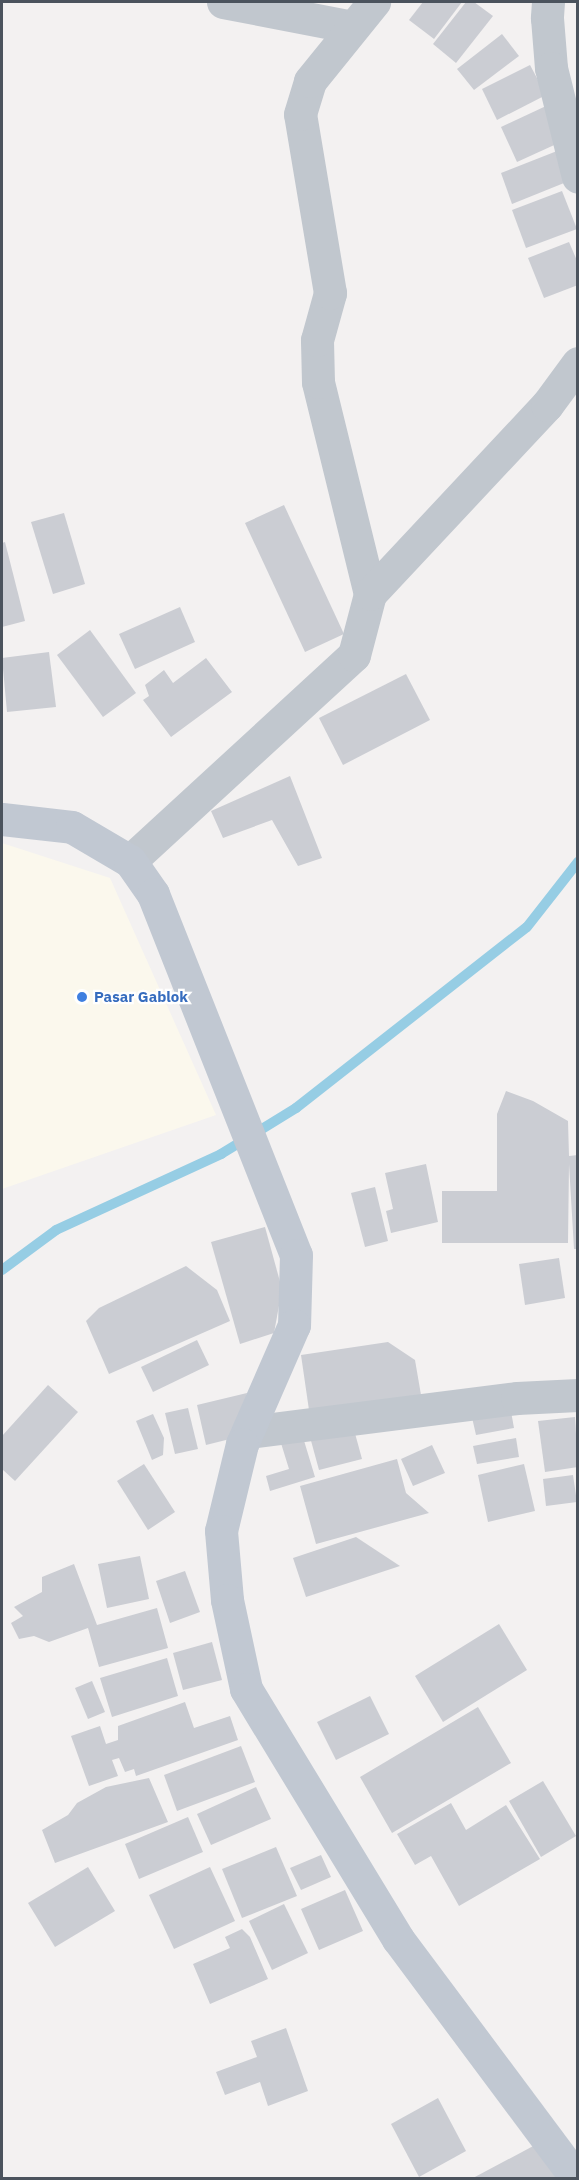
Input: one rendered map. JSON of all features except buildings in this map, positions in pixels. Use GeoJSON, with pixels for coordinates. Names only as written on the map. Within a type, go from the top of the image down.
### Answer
{"type":"FeatureCollection","features":[{"type":"Feature","properties":{"kind":"main road"},"geometry":{"type":"LineString","coordinates":[[2,819],[72,827],[130,861],[153,894],[296,1255],[294,1324],[242,1444],[221,1531],[227,1600],[246,1689],[398,1939],[576,2178]]}},
{"type":"Feature","properties":{"kind":"street"},"geometry":{"type":"LineString","coordinates":[[224,2],[353,27]]}},
{"type":"Feature","properties":{"kind":"street"},"geometry":{"type":"LineString","coordinates":[[370,594],[318,382],[317,340],[330,293],[300,114],[310,81],[374,2]]}},
{"type":"Feature","properties":{"kind":"street"},"geometry":{"type":"LineString","coordinates":[[548,2],[551,68],[578,177]]}},
{"type":"Feature","properties":{"kind":"street"},"geometry":{"type":"LineString","coordinates":[[130,861],[354,655],[370,594],[547,405],[578,363]]}},
{"type":"Feature","properties":{"kind":"street"},"geometry":{"type":"LineString","coordinates":[[248,1432],[518,1398],[578,1395]]}},
{"type":"Feature","properties":{"kind":"shaded area","name":"Pasar Gablok"},"geometry":{"type":"Polygon","coordinates":[[[2,843],[110,878],[216,1115],[2,1189],[2,843]]]}},
{"type":"Feature","properties":{"kind":"waterway"},"geometry":{"type":"LineString","coordinates":[[2,1270],[56,1230],[221,1154],[296,1108],[527,927],[578,862]]}},
{"type":"Feature","properties":{"kind":"place","name":"Pasar Gablok"},"geometry":{"type":"Point","coordinates":[82,997]}}]}
